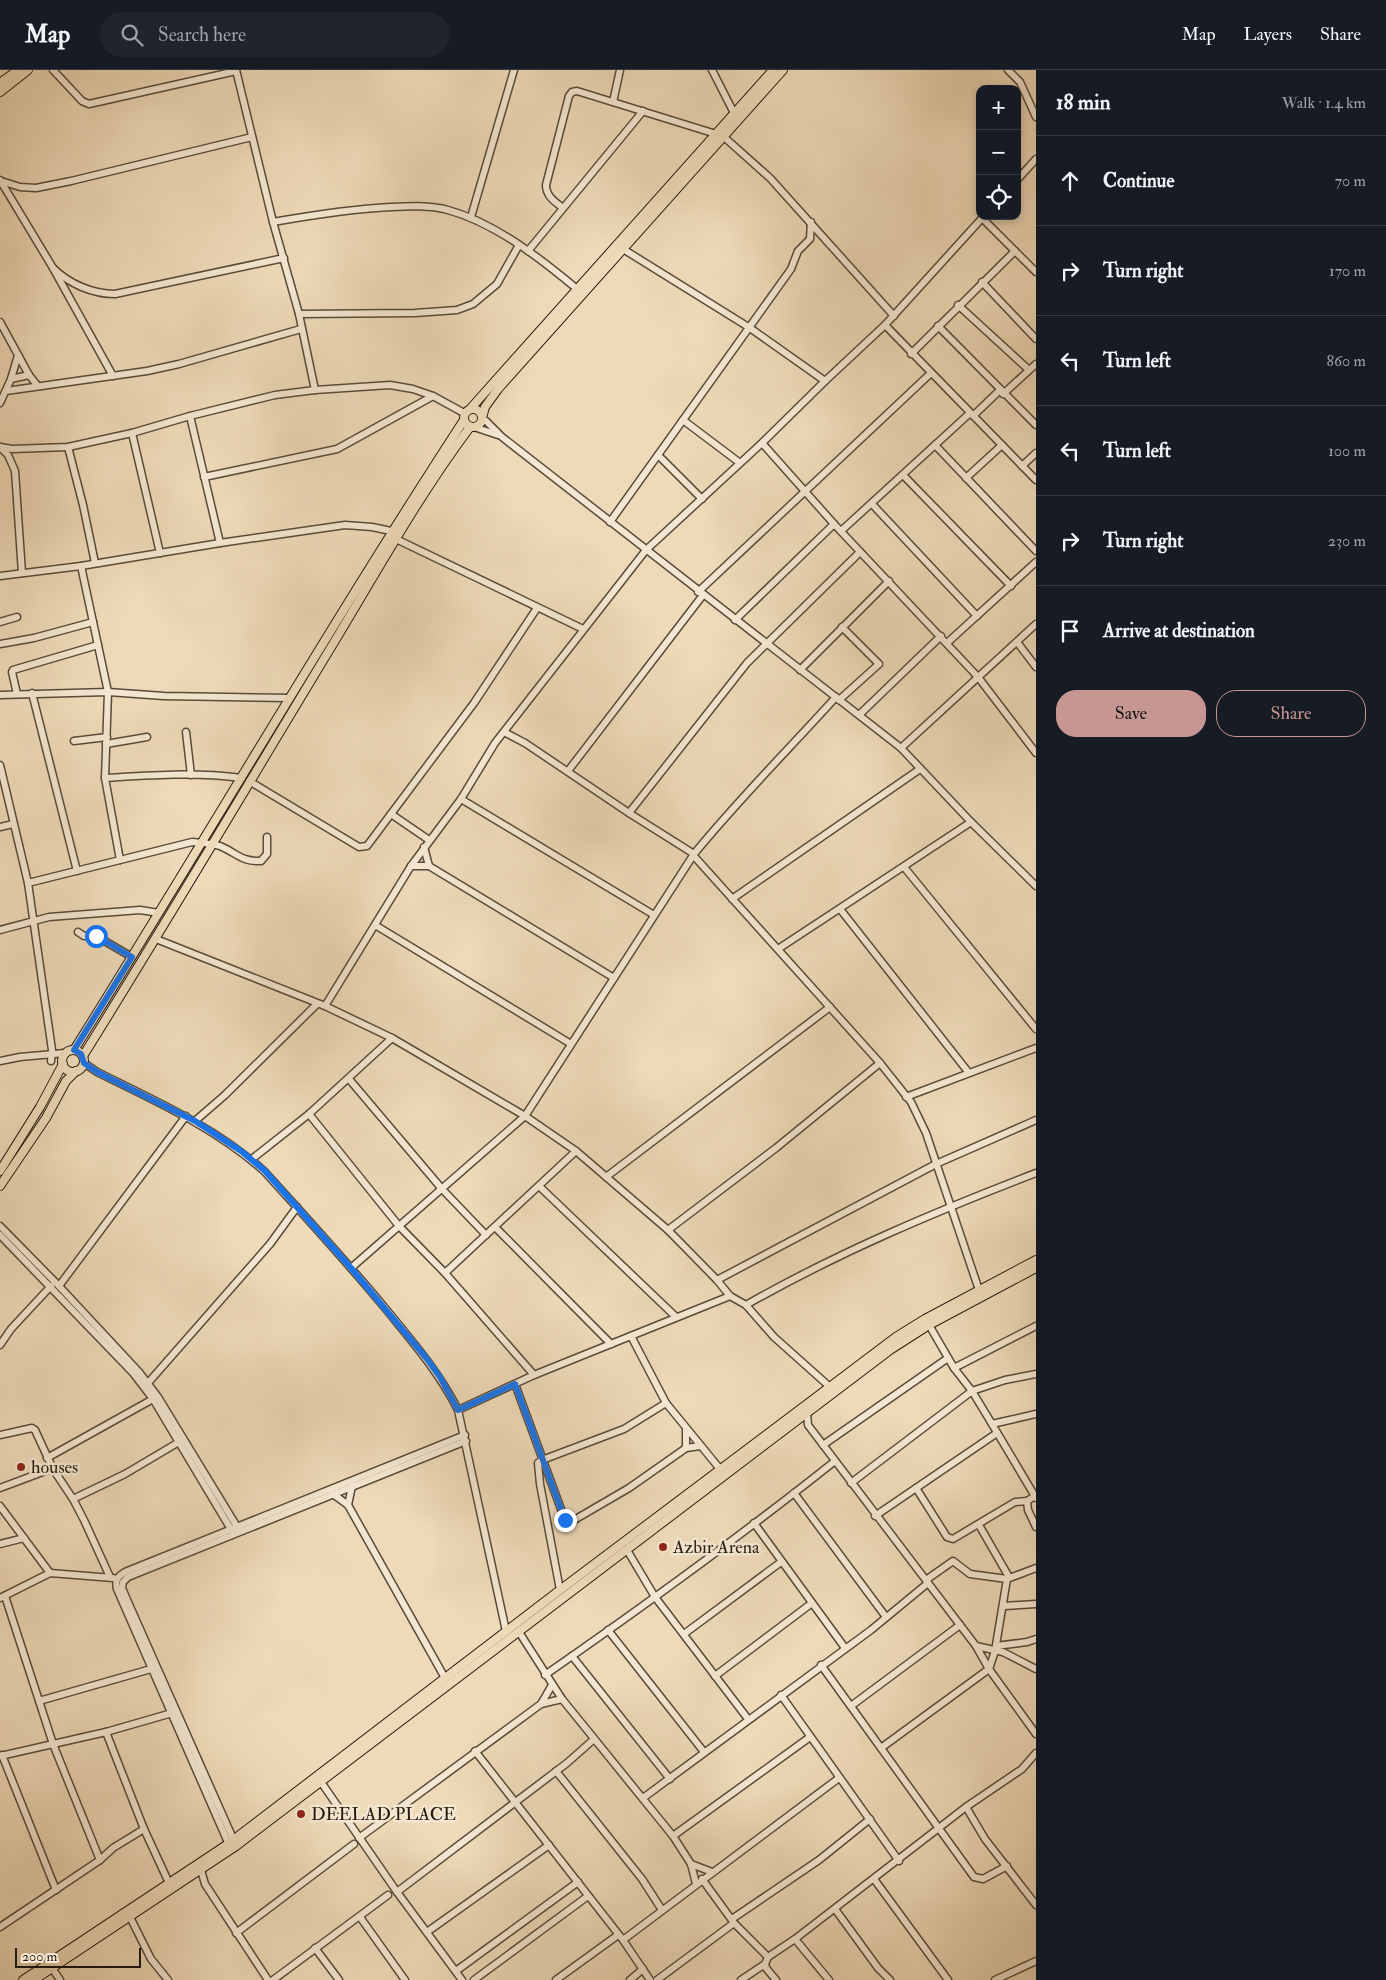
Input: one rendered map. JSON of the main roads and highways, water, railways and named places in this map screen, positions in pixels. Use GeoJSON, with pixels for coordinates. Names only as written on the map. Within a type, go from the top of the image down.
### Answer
{"type":"FeatureCollection","features":[{"type":"Feature","properties":{"kind":"main road"},"geometry":{"type":"LineString","coordinates":[[0,84],[18,70]]}},
{"type":"Feature","properties":{"kind":"main road"},"geometry":{"type":"LineString","coordinates":[[0,92],[28,70]]}},
{"type":"Feature","properties":{"kind":"main road"},"geometry":{"type":"LineString","coordinates":[[0,1171],[40,1107],[63,1064],[65,1053],[74,1050],[202,843],[245,780],[396,539],[472,427],[478,426],[485,407],[582,287],[623,249],[720,136],[734,113],[773,70]]}},
{"type":"Feature","properties":{"kind":"main road"},"geometry":{"type":"LineString","coordinates":[[0,1186],[46,1118],[66,1082],[81,1064],[212,844],[290,698],[391,531],[466,414],[720,136],[783,70]]}},
{"type":"Feature","properties":{"kind":"main road"},"geometry":{"type":"LineString","coordinates":[[466,414],[479,411],[482,419]]}},
{"type":"Feature","properties":{"kind":"main road"},"geometry":{"type":"LineString","coordinates":[[466,414],[472,427]]}},
{"type":"Feature","properties":{"kind":"main road"},"geometry":{"type":"LineString","coordinates":[[74,1050],[79,1052],[81,1064]]}},
{"type":"Feature","properties":{"kind":"main road"},"geometry":{"type":"LineString","coordinates":[[63,1064],[69,1070],[81,1064]]}},
{"type":"Feature","properties":{"kind":"main road"},"geometry":{"type":"LineString","coordinates":[[34,1980],[201,1870],[445,1678],[720,1469],[747,1454],[795,1422],[890,1350],[972,1298],[979,1290],[1036,1260]]}},
{"type":"Feature","properties":{"kind":"main road"},"geometry":{"type":"LineString","coordinates":[[23,1980],[169,1883],[232,1845],[321,1782],[627,1550],[830,1387],[896,1337],[1036,1268]]}},
{"type":"Feature","properties":{"kind":"place","name":"houses"},"geometry":{"type":"Point","coordinates":[21,1467]}},
{"type":"Feature","properties":{"kind":"place","name":"Azbir Arena"},"geometry":{"type":"Point","coordinates":[663,1547]}},
{"type":"Feature","properties":{"kind":"place","name":"DEELAD PLACE"},"geometry":{"type":"Point","coordinates":[301,1814]}}]}
